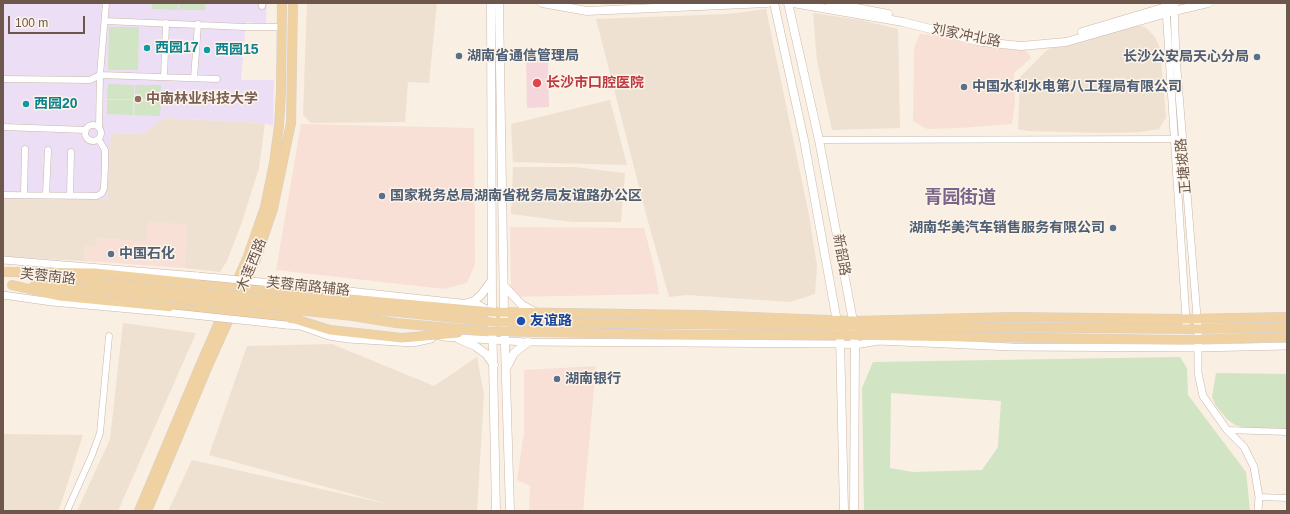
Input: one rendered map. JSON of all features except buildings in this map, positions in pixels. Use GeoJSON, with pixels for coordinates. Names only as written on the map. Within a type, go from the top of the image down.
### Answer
{"type":"FeatureCollection","features":[{"type":"Feature","properties":{"kind":"main road","name":"木莲西路"},"geometry":{"type":"LineString","coordinates":[[239,288],[248,256],[265,207],[274,164],[279,126],[282,3]]}},
{"type":"Feature","properties":{"kind":"main road","name":"木莲西路"},"geometry":{"type":"LineString","coordinates":[[139,511],[239,288],[256,259],[273,209],[291,123],[293,3]]}},
{"type":"Feature","properties":{"kind":"main road"},"geometry":{"type":"LineString","coordinates":[[491,3],[492,312],[496,511]]}},
{"type":"Feature","properties":{"kind":"main road"},"geometry":{"type":"LineString","coordinates":[[499,3],[504,312],[510,511]]}},
{"type":"Feature","properties":{"kind":"main road"},"geometry":{"type":"LineString","coordinates":[[542,3],[587,11],[767,3]]}},
{"type":"Feature","properties":{"kind":"main road"},"geometry":{"type":"LineString","coordinates":[[574,3],[588,5],[658,3]]}},
{"type":"Feature","properties":{"kind":"main road","name":"新韶路"},"geometry":{"type":"LineString","coordinates":[[774,3],[819,214],[839,331],[844,511]]}},
{"type":"Feature","properties":{"kind":"main road","name":"新韶路"},"geometry":{"type":"LineString","coordinates":[[788,3],[819,140],[856,345],[854,511]]}},
{"type":"Feature","properties":{"kind":"main road","name":"刘家冲北路"},"geometry":{"type":"LineString","coordinates":[[793,3],[904,22],[982,42],[1020,46],[1066,42],[1171,6]]}},
{"type":"Feature","properties":{"kind":"main road","name":"刘家冲北路"},"geometry":{"type":"LineString","coordinates":[[830,3],[905,17],[983,37],[1020,40],[1065,37],[1171,6],[1208,3]]}},
{"type":"Feature","properties":{"kind":"main road"},"geometry":{"type":"LineString","coordinates":[[4,272],[95,273],[492,312],[701,315],[839,331]]}},
{"type":"Feature","properties":{"kind":"main road","name":"芙蓉南路"},"geometry":{"type":"LineString","coordinates":[[4,272],[431,315],[493,326]]}},
{"type":"Feature","properties":{"kind":"main road"},"geometry":{"type":"LineString","coordinates":[[468,303],[474,301],[481,295],[492,280]]}},
{"type":"Feature","properties":{"kind":"main road"},"geometry":{"type":"LineString","coordinates":[[8,284],[60,296],[295,319],[330,330],[402,338],[482,331],[493,326],[839,331],[853,328],[1186,324],[1198,328],[1287,327]]}},
{"type":"Feature","properties":{"kind":"main road","name":"芙蓉南路"},"geometry":{"type":"LineString","coordinates":[[8,284],[59,287],[288,309],[353,316],[396,323],[482,331]]}},
{"type":"Feature","properties":{"kind":"main road"},"geometry":{"type":"LineString","coordinates":[[504,286],[522,305],[535,312]]}},
{"type":"Feature","properties":{"kind":"main road"},"geometry":{"type":"LineString","coordinates":[[431,315],[455,302]]}},
{"type":"Feature","properties":{"kind":"main road","name":"木莲西路"},"geometry":{"type":"LineString","coordinates":[[148,511],[228,312]]}},
{"type":"Feature","properties":{"kind":"main road"},"geometry":{"type":"LineString","coordinates":[[1186,324],[1197,318],[1287,317]]}},
{"type":"Feature","properties":{"kind":"main road"},"geometry":{"type":"LineString","coordinates":[[853,328],[1166,339],[1198,343],[1287,337]]}},
{"type":"Feature","properties":{"kind":"main road"},"geometry":{"type":"LineString","coordinates":[[414,337],[438,337]]}},
{"type":"Feature","properties":{"kind":"main road"},"geometry":{"type":"LineString","coordinates":[[459,339],[475,346],[486,354],[494,365]]}},
{"type":"Feature","properties":{"kind":"main road"},"geometry":{"type":"LineString","coordinates":[[506,368],[514,354],[528,342]]}},
{"type":"Feature","properties":{"kind":"street"},"geometry":{"type":"LineString","coordinates":[[99,140],[102,132],[99,127],[100,75],[106,3]]}},
{"type":"Feature","properties":{"kind":"street","name":"正塘坡路"},"geometry":{"type":"LineString","coordinates":[[1171,6],[1198,328],[1198,373],[1203,396],[1227,430],[1244,447],[1254,467],[1259,497],[1258,511]]}},
{"type":"Feature","properties":{"kind":"street","name":"正塘坡路"},"geometry":{"type":"LineString","coordinates":[[1171,6],[1174,139],[1186,324]]}},
{"type":"Feature","properties":{"kind":"street"},"geometry":{"type":"LineString","coordinates":[[104,21],[245,27],[282,27]]}},
{"type":"Feature","properties":{"kind":"street"},"geometry":{"type":"LineString","coordinates":[[164,77],[166,23]]}},
{"type":"Feature","properties":{"kind":"street"},"geometry":{"type":"LineString","coordinates":[[194,78],[198,24]]}},
{"type":"Feature","properties":{"kind":"street"},"geometry":{"type":"LineString","coordinates":[[1176,57],[1202,55]]}},
{"type":"Feature","properties":{"kind":"street"},"geometry":{"type":"LineString","coordinates":[[3,79],[90,80],[100,75],[217,79]]}},
{"type":"Feature","properties":{"kind":"street"},"geometry":{"type":"LineString","coordinates":[[99,127],[96,125],[90,126],[86,130],[85,136],[88,140],[94,142],[99,140]]}},
{"type":"Feature","properties":{"kind":"street"},"geometry":{"type":"LineString","coordinates":[[3,127],[86,130]]}},
{"type":"Feature","properties":{"kind":"street"},"geometry":{"type":"LineString","coordinates":[[819,140],[1182,139]]}},
{"type":"Feature","properties":{"kind":"street"},"geometry":{"type":"LineString","coordinates":[[3,195],[97,196],[102,193],[104,188],[105,150],[99,140]]}},
{"type":"Feature","properties":{"kind":"street"},"geometry":{"type":"LineString","coordinates":[[24,195],[25,149]]}},
{"type":"Feature","properties":{"kind":"street"},"geometry":{"type":"LineString","coordinates":[[46,195],[48,150]]}},
{"type":"Feature","properties":{"kind":"street"},"geometry":{"type":"LineString","coordinates":[[70,196],[71,152]]}},
{"type":"Feature","properties":{"kind":"street","name":"芙蓉南路辅路"},"geometry":{"type":"LineString","coordinates":[[3,260],[198,276],[468,303],[479,305],[492,312]]}},
{"type":"Feature","properties":{"kind":"street"},"geometry":{"type":"LineString","coordinates":[[3,295],[52,302],[286,324],[300,326],[329,336],[348,339],[413,343],[438,337],[506,342],[528,342],[839,331],[856,345],[879,341],[1012,347],[1198,343],[1287,346]]}},
{"type":"Feature","properties":{"kind":"street"},"geometry":{"type":"LineString","coordinates":[[66,511],[92,455],[100,433],[109,336]]}},
{"type":"Feature","properties":{"kind":"street"},"geometry":{"type":"LineString","coordinates":[[1227,430],[1287,432]]}},
{"type":"Feature","properties":{"kind":"street"},"geometry":{"type":"LineString","coordinates":[[1259,497],[1287,498]]}},
{"type":"Feature","properties":{"kind":"shaded area","name":"中南林业科技大学"},"geometry":{"type":"Polygon","coordinates":[[[3,3],[267,3],[266,24],[246,22],[241,80],[274,80],[273,126],[264,123],[165,118],[142,134],[111,133],[107,200],[3,200],[3,3]]]}},
{"type":"Feature","properties":{"kind":"shaded area"},"geometry":{"type":"Polygon","coordinates":[[[307,3],[437,3],[429,83],[408,82],[405,122],[311,123],[303,115],[307,3]]]}},
{"type":"Feature","properties":{"kind":"shaded area"},"geometry":{"type":"Polygon","coordinates":[[[766,9],[809,215],[817,266],[815,294],[790,302],[687,295],[669,297],[596,19],[728,14],[766,9]]]}},
{"type":"Feature","properties":{"kind":"shaded area"},"geometry":{"type":"Polygon","coordinates":[[[813,13],[861,20],[898,29],[900,128],[832,130],[817,61],[813,13]]]}},
{"type":"Feature","properties":{"kind":"shaded area"},"geometry":{"type":"Polygon","coordinates":[[[1136,25],[1145,27],[1155,37],[1160,48],[1166,117],[1159,129],[1141,132],[1106,133],[1027,131],[1018,129],[1020,77],[1045,52],[1050,48],[1076,43],[1136,25]]]}},
{"type":"Feature","properties":{"kind":"shaded area","name":"中国水利水电第八工程局有限公司"},"geometry":{"type":"Polygon","coordinates":[[[920,34],[933,35],[970,44],[1026,50],[1031,58],[1014,73],[1015,102],[1012,124],[927,129],[913,121],[914,48],[920,34]]]}},
{"type":"Feature","properties":{"kind":"shaded area","name":"长沙市口腔医院"},"geometry":{"type":"Polygon","coordinates":[[[548,58],[549,107],[527,108],[526,59],[548,58]]]}},
{"type":"Feature","properties":{"kind":"shaded area"},"geometry":{"type":"Polygon","coordinates":[[[610,100],[627,165],[513,162],[511,124],[610,100]]]}},
{"type":"Feature","properties":{"kind":"shaded area"},"geometry":{"type":"Polygon","coordinates":[[[165,118],[265,123],[259,168],[242,222],[227,261],[220,272],[184,268],[187,224],[146,242],[97,238],[96,247],[85,246],[84,261],[3,257],[3,200],[106,200],[111,133],[142,134],[165,118]]]}},
{"type":"Feature","properties":{"kind":"shaded area","name":"国家税务总局湖南省税务局友谊路办公区"},"geometry":{"type":"Polygon","coordinates":[[[301,124],[474,128],[475,265],[467,283],[444,289],[276,270],[301,124]]]}},
{"type":"Feature","properties":{"kind":"shaded area"},"geometry":{"type":"Polygon","coordinates":[[[513,167],[575,167],[625,173],[621,222],[573,222],[511,214],[513,167]]]}},
{"type":"Feature","properties":{"kind":"shaded area"},"geometry":{"type":"Polygon","coordinates":[[[148,222],[187,224],[184,268],[84,261],[85,246],[96,247],[97,238],[146,242],[148,222]]]}},
{"type":"Feature","properties":{"kind":"shaded area"},"geometry":{"type":"Polygon","coordinates":[[[510,227],[644,228],[654,266],[659,294],[511,297],[510,227]]]}},
{"type":"Feature","properties":{"kind":"shaded area"},"geometry":{"type":"Polygon","coordinates":[[[123,323],[196,333],[118,511],[77,511],[110,439],[123,323]]]}},
{"type":"Feature","properties":{"kind":"shaded area"},"geometry":{"type":"Polygon","coordinates":[[[332,344],[434,386],[477,357],[484,394],[477,511],[168,511],[192,460],[392,505],[209,455],[247,346],[332,344]]]}},
{"type":"Feature","properties":{"kind":"shaded area"},"geometry":{"type":"Polygon","coordinates":[[[596,366],[583,511],[529,511],[530,486],[517,480],[524,433],[524,370],[596,366]]]}},
{"type":"Feature","properties":{"kind":"shaded area"},"geometry":{"type":"Polygon","coordinates":[[[3,434],[83,435],[58,511],[3,511],[3,434]]]}},
{"type":"Feature","properties":{"kind":"green space"},"geometry":{"type":"Polygon","coordinates":[[[152,3],[178,3],[178,10],[152,9],[152,3]]]}},
{"type":"Feature","properties":{"kind":"green space"},"geometry":{"type":"Polygon","coordinates":[[[179,3],[205,3],[205,10],[179,10],[179,3]]]}},
{"type":"Feature","properties":{"kind":"green space"},"geometry":{"type":"Polygon","coordinates":[[[109,27],[139,27],[138,70],[108,70],[109,27]]]}},
{"type":"Feature","properties":{"kind":"green space"},"geometry":{"type":"Polygon","coordinates":[[[108,84],[134,85],[134,99],[107,99],[108,84]]]}},
{"type":"Feature","properties":{"kind":"green space"},"geometry":{"type":"Polygon","coordinates":[[[135,85],[161,85],[161,100],[135,99],[135,85]]]}},
{"type":"Feature","properties":{"kind":"green space"},"geometry":{"type":"Polygon","coordinates":[[[107,100],[133,100],[133,115],[107,114],[107,100]]]}},
{"type":"Feature","properties":{"kind":"green space"},"geometry":{"type":"Polygon","coordinates":[[[135,101],[161,102],[160,116],[134,115],[135,101]]]}},
{"type":"Feature","properties":{"kind":"green space"},"geometry":{"type":"Polygon","coordinates":[[[1180,357],[1187,368],[1188,395],[1246,472],[1250,511],[864,511],[862,388],[873,362],[1180,357]],[[891,393],[890,468],[913,472],[982,470],[998,447],[1001,401],[891,393]]]}},
{"type":"Feature","properties":{"kind":"green space"},"geometry":{"type":"Polygon","coordinates":[[[1216,373],[1287,374],[1287,429],[1245,428],[1235,425],[1227,419],[1216,406],[1212,397],[1216,373]]]}},
{"type":"Feature","properties":{"kind":"place","name":"西园17"},"geometry":{"type":"Point","coordinates":[147,48]}},
{"type":"Feature","properties":{"kind":"place","name":"西园15"},"geometry":{"type":"Point","coordinates":[207,50]}},
{"type":"Feature","properties":{"kind":"place","name":"湖南省通信管理局"},"geometry":{"type":"Point","coordinates":[459,56]}},
{"type":"Feature","properties":{"kind":"place","name":"长沙公安局天心分局"},"geometry":{"type":"Point","coordinates":[1257,57]}},
{"type":"Feature","properties":{"kind":"place","name":"长沙市口腔医院"},"geometry":{"type":"Point","coordinates":[537,83]}},
{"type":"Feature","properties":{"kind":"place","name":"中国水利水电第八工程局有限公司"},"geometry":{"type":"Point","coordinates":[964,87]}},
{"type":"Feature","properties":{"kind":"place","name":"中南林业科技大学"},"geometry":{"type":"Point","coordinates":[138,99]}},
{"type":"Feature","properties":{"kind":"place","name":"西园20"},"geometry":{"type":"Point","coordinates":[26,104]}},
{"type":"Feature","properties":{"kind":"place","name":"国家税务总局湖南省税务局友谊路办公区"},"geometry":{"type":"Point","coordinates":[382,196]}},
{"type":"Feature","properties":{"kind":"place","name":"湖南华美汽车销售服务有限公司"},"geometry":{"type":"Point","coordinates":[1113,228]}},
{"type":"Feature","properties":{"kind":"place","name":"中国石化"},"geometry":{"type":"Point","coordinates":[111,254]}},
{"type":"Feature","properties":{"kind":"place","name":"友谊路"},"geometry":{"type":"Point","coordinates":[521,321]}},
{"type":"Feature","properties":{"kind":"place","name":"湖南银行"},"geometry":{"type":"Point","coordinates":[557,379]}},
{"type":"Feature","properties":{"kind":"district","name":"青园街道"},"geometry":{"type":"Point","coordinates":[960,198]}}]}
